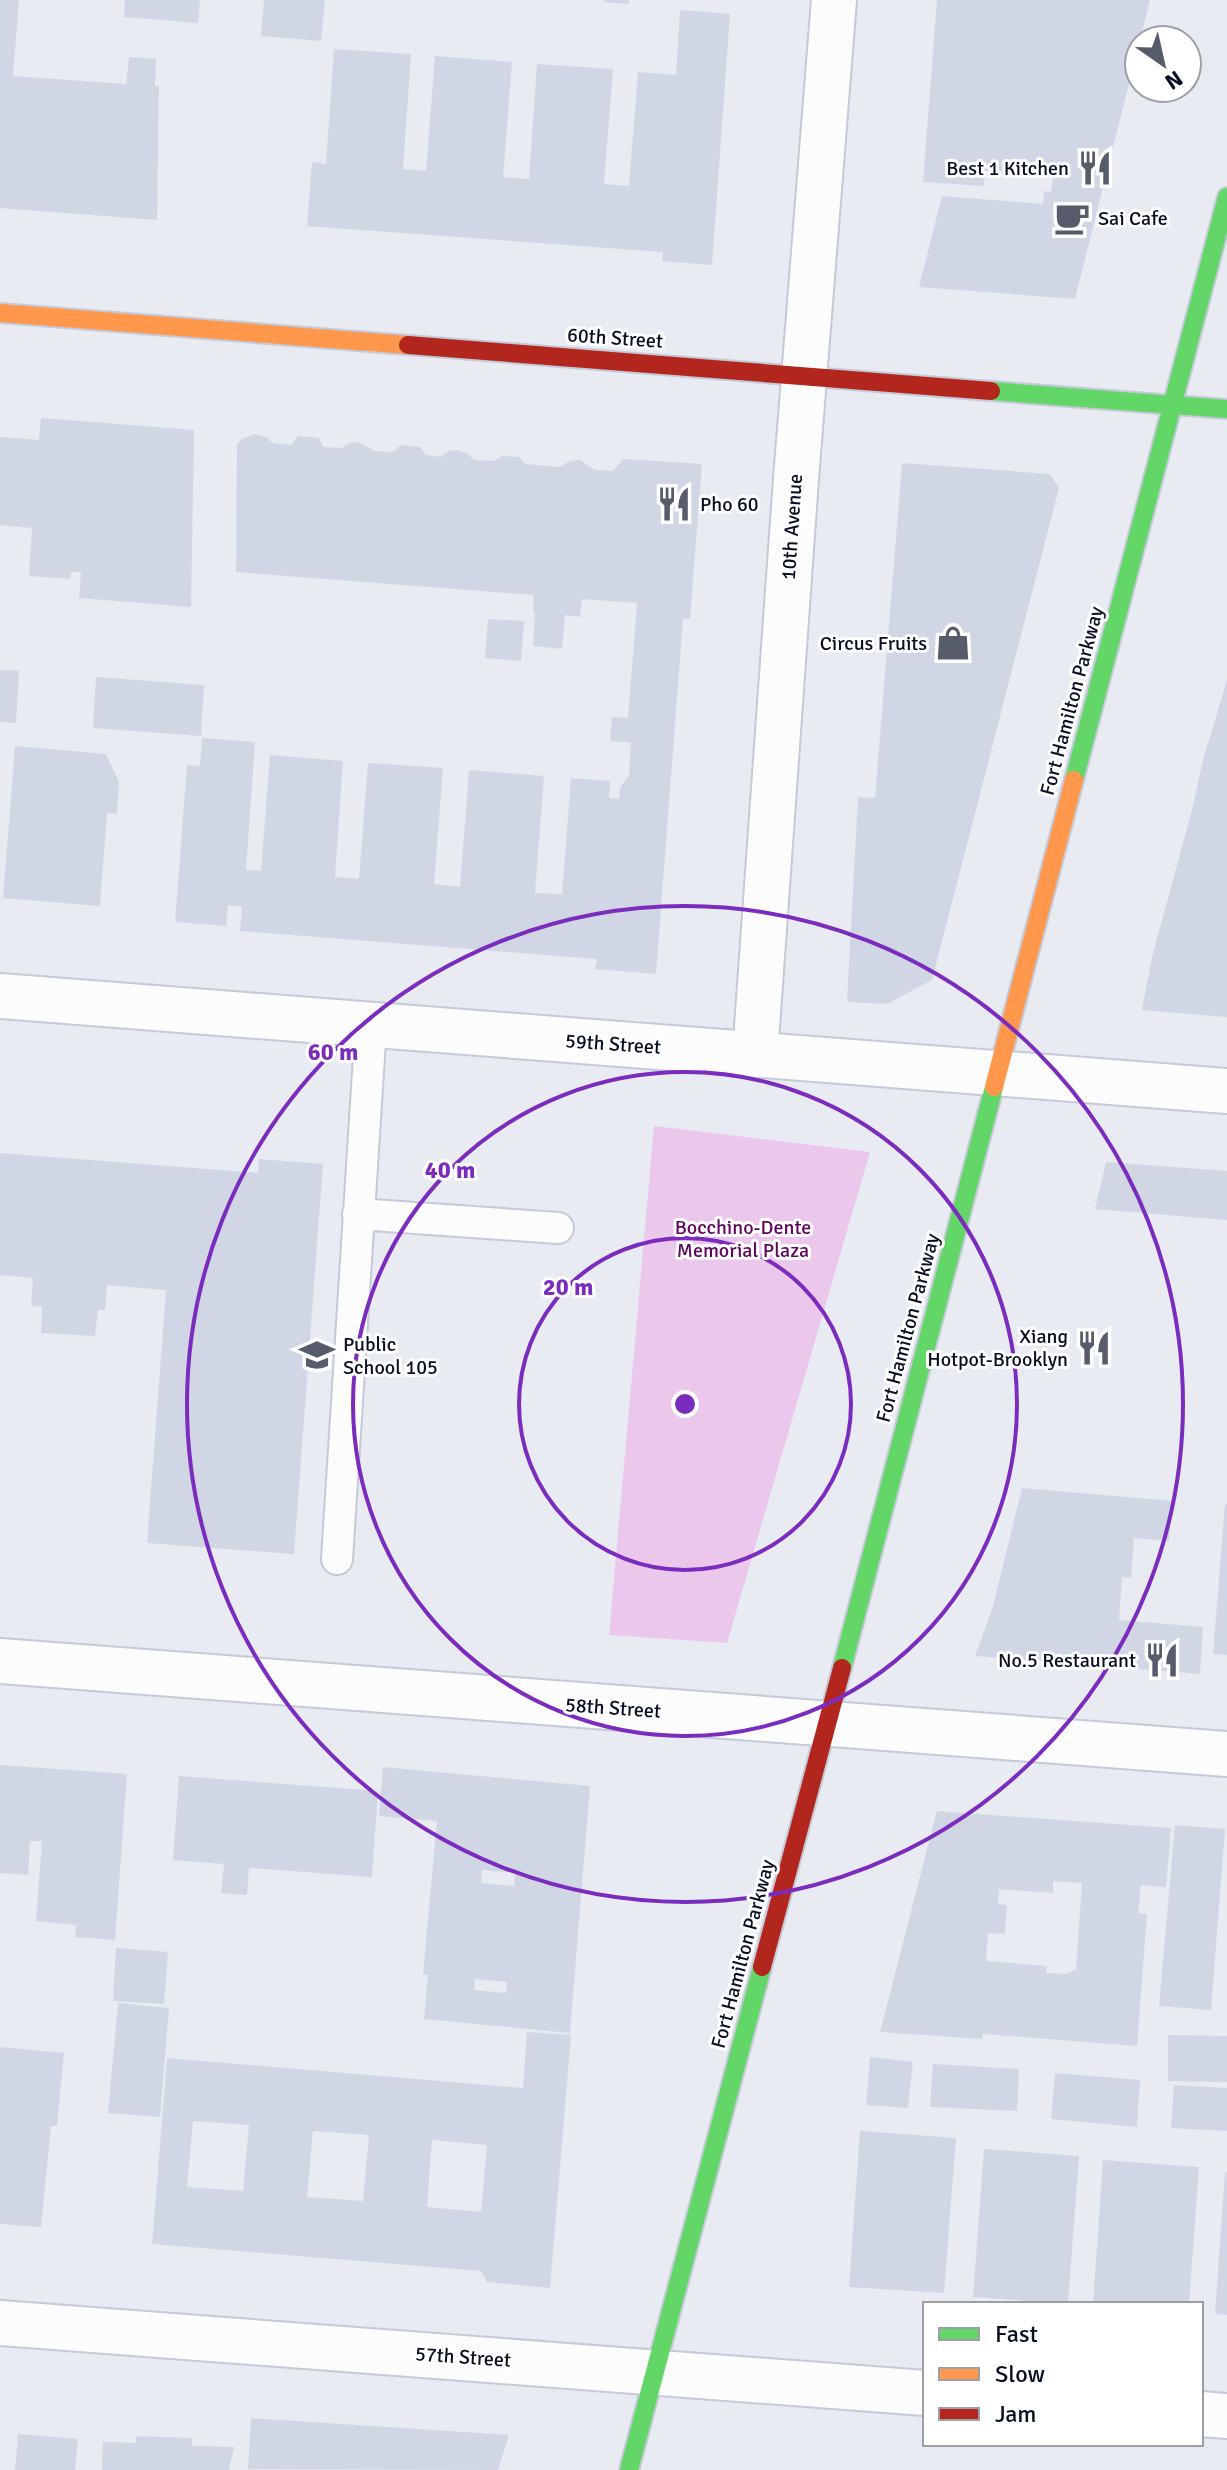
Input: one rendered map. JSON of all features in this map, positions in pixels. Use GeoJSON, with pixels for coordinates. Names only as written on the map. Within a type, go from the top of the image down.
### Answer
{"type":"FeatureCollection","features":[{"type":"Feature","properties":{"kind":"main road","name":"Fort Hamilton Parkway"},"geometry":{"type":"LineString","coordinates":[[629,2470],[1227,197]]}},
{"type":"Feature","properties":{"kind":"main road","name":"60th Street"},"geometry":{"type":"LineString","coordinates":[[0,313],[1227,409]]}},
{"type":"Feature","properties":{"kind":"street","name":"10th Avenue"},"geometry":{"type":"LineString","coordinates":[[755,1055],[834,0]]}},
{"type":"Feature","properties":{"kind":"street","name":"59th Street"},"geometry":{"type":"LineString","coordinates":[[0,996],[1227,1091]]}},
{"type":"Feature","properties":{"kind":"street","name":"58th Street"},"geometry":{"type":"LineString","coordinates":[[0,1661],[1227,1754]]}},
{"type":"Feature","properties":{"kind":"street","name":"57th Street"},"geometry":{"type":"LineString","coordinates":[[0,2323],[923,2393]]}},
{"type":"Feature","properties":{"kind":"street"},"geometry":{"type":"LineString","coordinates":[[1203,2414],[1227,2416]]}},
{"type":"Feature","properties":{"kind":"lane"},"geometry":{"type":"LineString","coordinates":[[337,1559],[371,1025]]}},
{"type":"Feature","properties":{"kind":"lane"},"geometry":{"type":"LineString","coordinates":[[358,1214],[558,1228]]}},
{"type":"Feature","properties":{"kind":"green space","name":"Bocchino-Dente Memorial Plaza"},"geometry":{"type":"Polygon","coordinates":[[[654,1126],[870,1152],[727,1643],[609,1635],[654,1126]]]}},
{"type":"Feature","properties":{"kind":"building"},"geometry":{"type":"Polygon","coordinates":[[[0,0],[19,0],[13,76],[126,84],[129,57],[156,59],[155,86],[159,86],[157,220],[0,208],[0,0]]]}},
{"type":"Feature","properties":{"kind":"building"},"geometry":{"type":"Polygon","coordinates":[[[125,0],[200,0],[198,23],[124,17],[125,0]]]}},
{"type":"Feature","properties":{"kind":"building"},"geometry":{"type":"Polygon","coordinates":[[[264,0],[325,0],[321,41],[261,36],[264,0]]]}},
{"type":"Feature","properties":{"kind":"building"},"geometry":{"type":"Polygon","coordinates":[[[629,0],[629,4],[603,2],[629,0]]]}},
{"type":"Feature","properties":{"kind":"building"},"geometry":{"type":"Polygon","coordinates":[[[937,0],[1150,0],[1144,24],[1123,24],[1124,104],[1075,299],[919,287],[942,196],[1043,204],[1044,191],[1051,192],[1053,177],[985,171],[984,186],[923,182],[937,0]]]}},
{"type":"Feature","properties":{"kind":"building"},"geometry":{"type":"Polygon","coordinates":[[[680,10],[730,14],[712,265],[662,261],[663,252],[307,226],[312,162],[326,164],[334,49],[411,54],[403,169],[426,171],[435,56],[512,62],[503,177],[515,178],[529,179],[537,64],[613,69],[604,184],[629,186],[638,72],[676,75],[680,10]]]}},
{"type":"Feature","properties":{"kind":"building"},"geometry":{"type":"Polygon","coordinates":[[[41,418],[194,430],[191,607],[79,598],[81,572],[71,572],[70,579],[29,576],[32,528],[0,525],[0,437],[39,440],[41,418]]]}},
{"type":"Feature","properties":{"kind":"building"},"geometry":{"type":"Polygon","coordinates":[[[255,434],[273,443],[291,445],[298,436],[319,438],[323,447],[341,448],[358,442],[375,451],[393,452],[401,445],[420,447],[426,455],[441,457],[457,450],[467,453],[474,460],[519,457],[525,464],[560,467],[580,460],[595,470],[612,471],[624,459],[702,464],[690,619],[683,619],[656,974],[595,969],[597,959],[240,931],[242,907],[228,905],[226,926],[175,922],[187,765],[200,766],[202,738],[255,742],[246,870],[261,871],[270,755],[343,761],[335,877],[359,879],[368,763],[443,768],[434,884],[460,887],[469,770],[544,776],[535,893],[562,894],[571,778],[610,781],[609,798],[619,799],[620,788],[629,775],[631,742],[610,741],[612,717],[628,718],[637,603],[582,599],[580,617],[565,615],[562,649],[533,646],[534,595],[236,572],[237,444],[255,434]]]}},
{"type":"Feature","properties":{"kind":"building","name":"Circus Fruits"},"geometry":{"type":"Polygon","coordinates":[[[902,463],[1050,474],[1059,488],[932,980],[887,1004],[847,1002],[858,797],[875,798],[902,463]]]}},
{"type":"Feature","properties":{"kind":"building"},"geometry":{"type":"Polygon","coordinates":[[[488,619],[524,621],[521,661],[485,658],[488,619]]]}},
{"type":"Feature","properties":{"kind":"building"},"geometry":{"type":"Polygon","coordinates":[[[0,670],[19,671],[16,723],[0,722],[0,670]]]}},
{"type":"Feature","properties":{"kind":"building"},"geometry":{"type":"Polygon","coordinates":[[[96,677],[204,685],[201,736],[93,728],[96,677]]]}},
{"type":"Feature","properties":{"kind":"building"},"geometry":{"type":"Polygon","coordinates":[[[1227,680],[1227,1017],[1142,1010],[1152,957],[1227,680]]]}},
{"type":"Feature","properties":{"kind":"building"},"geometry":{"type":"Polygon","coordinates":[[[15,746],[106,754],[119,782],[117,814],[107,813],[100,906],[3,898],[15,746]]]}},
{"type":"Feature","properties":{"kind":"building"},"geometry":{"type":"Polygon","coordinates":[[[0,1153],[258,1173],[259,1159],[323,1164],[294,1554],[147,1543],[166,1290],[107,1285],[105,1310],[98,1310],[95,1336],[41,1333],[42,1307],[31,1306],[33,1278],[0,1275],[0,1153]]]}},
{"type":"Feature","properties":{"kind":"building"},"geometry":{"type":"Polygon","coordinates":[[[1106,1162],[1227,1171],[1227,1220],[1095,1209],[1106,1162]]]}},
{"type":"Feature","properties":{"kind":"building"},"geometry":{"type":"Polygon","coordinates":[[[1022,1488],[1172,1501],[1169,1541],[1134,1538],[1131,1578],[1122,1577],[1119,1620],[1203,1627],[1200,1674],[975,1656],[992,1610],[1022,1488]]]}},
{"type":"Feature","properties":{"kind":"building"},"geometry":{"type":"Polygon","coordinates":[[[1227,1504],[1227,1655],[1213,1654],[1227,1504]]]}},
{"type":"Feature","properties":{"kind":"building"},"geometry":{"type":"Polygon","coordinates":[[[0,1765],[127,1774],[115,1940],[75,1937],[76,1925],[36,1921],[42,1841],[30,1841],[28,1875],[0,1873],[0,1765]]]}},
{"type":"Feature","properties":{"kind":"building"},"geometry":{"type":"Polygon","coordinates":[[[383,1767],[590,1786],[570,2033],[424,2019],[428,1975],[423,1974],[437,1821],[379,1816],[383,1767]],[[482,1870],[481,1883],[514,1886],[515,1873],[482,1870]],[[475,1979],[474,1990],[506,1993],[507,1982],[475,1979]]]}},
{"type":"Feature","properties":{"kind":"building"},"geometry":{"type":"Polygon","coordinates":[[[179,1776],[378,1791],[372,1877],[249,1868],[247,1895],[221,1893],[224,1864],[173,1860],[179,1776]]]}},
{"type":"Feature","properties":{"kind":"building"},"geometry":{"type":"Polygon","coordinates":[[[937,1811],[1171,1828],[1166,1887],[1141,1885],[1138,1913],[1147,1914],[1137,2046],[983,2034],[982,2039],[880,2032],[937,1811]],[[1053,1881],[1053,1893],[999,1889],[998,1904],[1007,1905],[1005,1934],[988,1933],[986,1961],[1047,1966],[1046,1973],[1066,1974],[1076,1969],[1082,1883],[1053,1881]]]}},
{"type":"Feature","properties":{"kind":"building"},"geometry":{"type":"Polygon","coordinates":[[[1175,1825],[1225,1829],[1211,2010],[1159,2006],[1175,1825]]]}},
{"type":"Feature","properties":{"kind":"building"},"geometry":{"type":"Polygon","coordinates":[[[116,1948],[168,1952],[164,2004],[113,2001],[116,1948]]]}},
{"type":"Feature","properties":{"kind":"building"},"geometry":{"type":"Polygon","coordinates":[[[118,2003],[169,2008],[160,2117],[108,2113],[118,2003]]]}},
{"type":"Feature","properties":{"kind":"building"},"geometry":{"type":"Polygon","coordinates":[[[527,2032],[571,2035],[550,2288],[487,2282],[481,2271],[152,2244],[167,2058],[523,2088],[527,2032]],[[193,2121],[187,2187],[243,2191],[249,2125],[193,2121]],[[313,2131],[307,2197],[363,2201],[369,2135],[313,2131]],[[432,2140],[427,2207],[481,2212],[487,2145],[432,2140]]]}},
{"type":"Feature","properties":{"kind":"building"},"geometry":{"type":"Polygon","coordinates":[[[1168,2035],[1227,2036],[1227,2082],[1168,2081],[1168,2035]]]}},
{"type":"Feature","properties":{"kind":"building"},"geometry":{"type":"Polygon","coordinates":[[[0,2047],[64,2053],[57,2126],[51,2126],[41,2227],[0,2224],[0,2047]]]}},
{"type":"Feature","properties":{"kind":"building"},"geometry":{"type":"Polygon","coordinates":[[[870,2057],[913,2062],[908,2108],[866,2105],[870,2057]]]}},
{"type":"Feature","properties":{"kind":"building"},"geometry":{"type":"Polygon","coordinates":[[[933,2064],[1019,2069],[1017,2111],[930,2107],[933,2064]]]}},
{"type":"Feature","properties":{"kind":"building"},"geometry":{"type":"Polygon","coordinates":[[[1055,2073],[1140,2080],[1137,2127],[1051,2119],[1055,2073]]]}},
{"type":"Feature","properties":{"kind":"building"},"geometry":{"type":"Polygon","coordinates":[[[1174,2085],[1227,2088],[1227,2131],[1171,2128],[1174,2085]]]}},
{"type":"Feature","properties":{"kind":"building"},"geometry":{"type":"Polygon","coordinates":[[[860,2131],[956,2138],[944,2293],[849,2287],[860,2131]]]}},
{"type":"Feature","properties":{"kind":"building"},"geometry":{"type":"Polygon","coordinates":[[[984,2149],[1079,2156],[1068,2302],[973,2297],[984,2149]]]}},
{"type":"Feature","properties":{"kind":"building"},"geometry":{"type":"Polygon","coordinates":[[[1103,2160],[1199,2167],[1189,2302],[1093,2302],[1103,2160]]]}},
{"type":"Feature","properties":{"kind":"building"},"geometry":{"type":"Polygon","coordinates":[[[1227,2172],[1227,2315],[1215,2314],[1227,2172]]]}},
{"type":"Feature","properties":{"kind":"building"},"geometry":{"type":"Polygon","coordinates":[[[251,2418],[509,2435],[498,2470],[248,2469],[251,2418]]]}},
{"type":"Feature","properties":{"kind":"building"},"geometry":{"type":"Polygon","coordinates":[[[18,2434],[78,2439],[75,2470],[15,2470],[18,2434]]]}},
{"type":"Feature","properties":{"kind":"building"},"geometry":{"type":"Polygon","coordinates":[[[136,2436],[192,2438],[192,2446],[234,2447],[229,2470],[102,2470],[103,2442],[136,2443],[136,2436]]]}},
{"type":"Feature","properties":{"kind":"traffic: fast"},"geometry":{"type":"LineString","coordinates":[[1074,780],[1227,197]]}},
{"type":"Feature","properties":{"kind":"traffic: fast"},"geometry":{"type":"LineString","coordinates":[[991,391],[1227,409]]}},
{"type":"Feature","properties":{"kind":"traffic: fast"},"geometry":{"type":"LineString","coordinates":[[842,1668],[994,1087]]}},
{"type":"Feature","properties":{"kind":"traffic: fast"},"geometry":{"type":"LineString","coordinates":[[629,2470],[762,1967]]}},
{"type":"Feature","properties":{"kind":"traffic: slow"},"geometry":{"type":"LineString","coordinates":[[0,313],[408,345]]}},
{"type":"Feature","properties":{"kind":"traffic: slow"},"geometry":{"type":"LineString","coordinates":[[994,1087],[1074,780]]}},
{"type":"Feature","properties":{"kind":"traffic: jam"},"geometry":{"type":"LineString","coordinates":[[408,345],[991,391]]}},
{"type":"Feature","properties":{"kind":"traffic: jam"},"geometry":{"type":"LineString","coordinates":[[762,1967],[842,1668]]}},
{"type":"Feature","properties":{"kind":"place","name":"Best 1 Kitchen"},"geometry":{"type":"Point","coordinates":[1095,168]}},
{"type":"Feature","properties":{"kind":"place","name":"Sai Cafe"},"geometry":{"type":"Point","coordinates":[1072,218]}},
{"type":"Feature","properties":{"kind":"place","name":"Pho 60"},"geometry":{"type":"Point","coordinates":[674,504]}},
{"type":"Feature","properties":{"kind":"place","name":"Circus Fruits"},"geometry":{"type":"Point","coordinates":[953,643]}},
{"type":"Feature","properties":{"kind":"place","name":"Xiang Hotpot-Brooklyn"},"geometry":{"type":"Point","coordinates":[1094,1348]}},
{"type":"Feature","properties":{"kind":"place","name":"Public School 105"},"geometry":{"type":"Point","coordinates":[317,1355]}},
{"type":"Feature","properties":{"kind":"place","name":"No.5 Restaurant"},"geometry":{"type":"Point","coordinates":[1162,1660]}}]}
